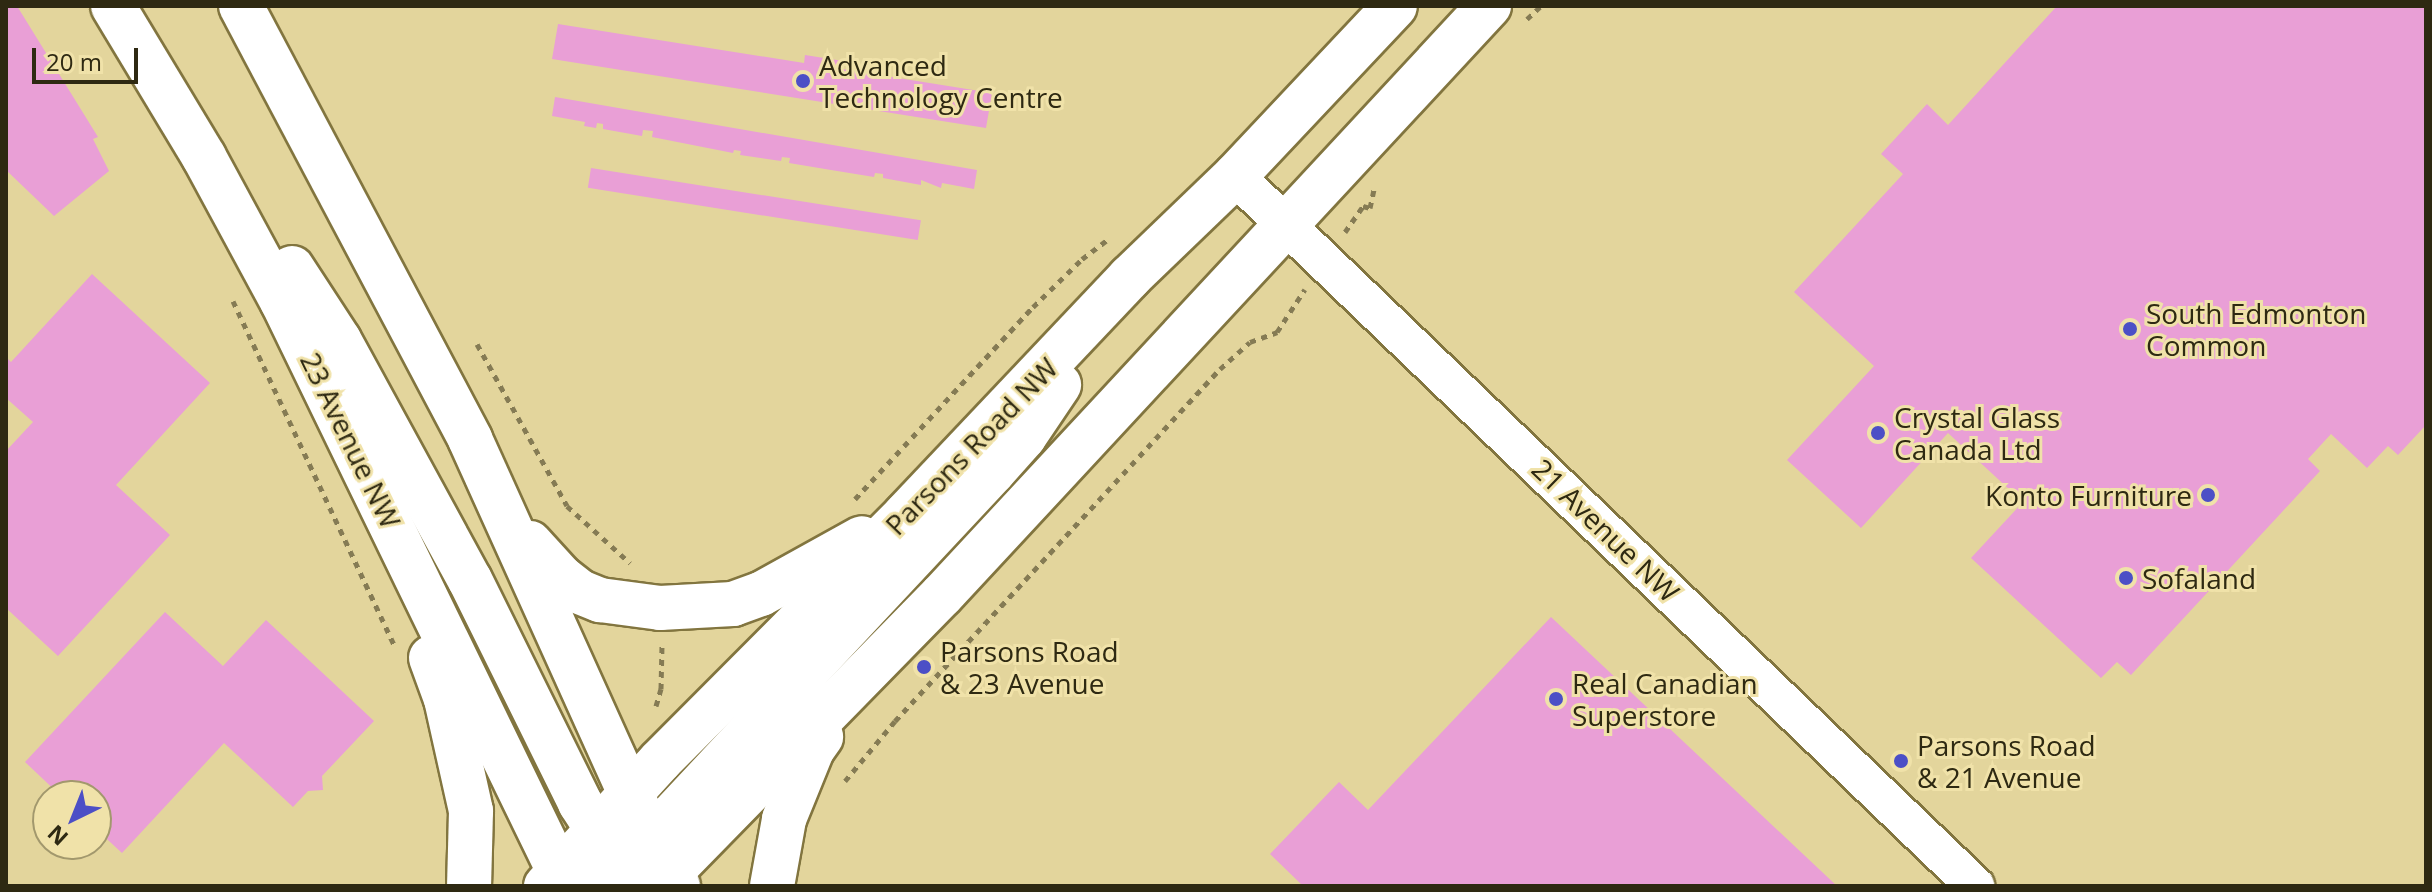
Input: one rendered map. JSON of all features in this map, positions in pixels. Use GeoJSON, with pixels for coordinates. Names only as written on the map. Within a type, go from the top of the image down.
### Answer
{"type":"FeatureCollection","features":[{"type":"Feature","properties":{"kind":"main road","name":"23 Avenue NW"},"geometry":{"type":"LineString","coordinates":[[113,6],[204,157],[352,439],[614,871]]}},
{"type":"Feature","properties":{"kind":"main road"},"geometry":{"type":"LineString","coordinates":[[241,6],[431,362],[506,514],[630,793]]}},
{"type":"Feature","properties":{"kind":"main road","name":"Parsons Road NW"},"geometry":{"type":"LineString","coordinates":[[614,871],[630,793],[906,514],[1085,329],[1130,277],[1235,176],[1395,6]]}},
{"type":"Feature","properties":{"kind":"main road"},"geometry":{"type":"LineString","coordinates":[[772,886],[784,819],[812,750],[837,714],[942,595],[1489,6]]}},
{"type":"Feature","properties":{"kind":"main road"},"geometry":{"type":"LineString","coordinates":[[204,157],[306,287],[339,340],[470,580],[614,871]]}},
{"type":"Feature","properties":{"kind":"main road"},"geometry":{"type":"LineString","coordinates":[[204,157],[425,639],[446,699],[471,811],[469,886]]}},
{"type":"Feature","properties":{"kind":"main road"},"geometry":{"type":"LineString","coordinates":[[614,871],[768,716],[1024,437],[1061,382],[1085,329]]}},
{"type":"Feature","properties":{"kind":"main road"},"geometry":{"type":"LineString","coordinates":[[506,514],[561,577],[580,592],[600,600],[660,608],[733,604],[761,594],[906,514]]}},
{"type":"Feature","properties":{"kind":"main road"},"geometry":{"type":"LineString","coordinates":[[614,871],[942,595]]}},
{"type":"Feature","properties":{"kind":"street","name":"21 Avenue NW"},"geometry":{"type":"LineString","coordinates":[[1235,176],[1975,886]]}},
{"type":"Feature","properties":{"kind":"path"},"geometry":{"type":"LineString","coordinates":[[848,506],[1033,307],[1082,259],[1113,236]]}},
{"type":"Feature","properties":{"kind":"path"},"geometry":{"type":"LineString","coordinates":[[231,295],[399,654]]}},
{"type":"Feature","properties":{"kind":"path"},"geometry":{"type":"LineString","coordinates":[[839,793],[844,782],[895,721],[1220,369],[1250,342],[1277,332],[1285,317]]}},
{"type":"Feature","properties":{"kind":"path"},"geometry":{"type":"LineString","coordinates":[[477,344],[567,506],[640,571]]}},
{"type":"Feature","properties":{"kind":"path"},"geometry":{"type":"LineString","coordinates":[[652,721],[661,689],[662,640]]}},
{"type":"Feature","properties":{"kind":"building"},"geometry":{"type":"Polygon","coordinates":[[[6,6],[17,6],[98,137],[93,139],[109,171],[54,216],[6,170],[6,6]]]}},
{"type":"Feature","properties":{"kind":"building","name":"South Edmonton Common"},"geometry":{"type":"Polygon","coordinates":[[[2057,6],[2426,6],[2426,425],[2398,455],[2388,446],[2367,468],[2331,434],[2308,459],[2320,471],[2131,675],[2117,662],[2101,678],[1971,558],[2023,502],[1948,433],[1861,528],[1787,460],[1874,366],[1794,292],[1903,174],[1881,154],[1927,104],[1948,125],[2057,6]]]}},
{"type":"Feature","properties":{"kind":"building","name":"Advanced Technology Centre"},"geometry":{"type":"Polygon","coordinates":[[[558,24],[804,63],[805,55],[843,61],[842,69],[992,93],[986,128],[552,59],[558,24]]]}},
{"type":"Feature","properties":{"kind":"building","name":"Advanced Technology Centre"},"geometry":{"type":"Polygon","coordinates":[[[555,97],[977,170],[974,189],[942,183],[941,188],[921,180],[921,185],[883,178],[883,174],[875,173],[874,177],[789,163],[790,158],[782,157],[781,161],[740,155],[741,151],[734,150],[733,153],[652,137],[653,131],[643,130],[642,136],[603,129],[603,124],[597,123],[596,128],[584,126],[585,122],[552,116],[555,97]]]}},
{"type":"Feature","properties":{"kind":"building"},"geometry":{"type":"Polygon","coordinates":[[[591,168],[921,220],[918,240],[588,188],[591,168]]]}},
{"type":"Feature","properties":{"kind":"building"},"geometry":{"type":"Polygon","coordinates":[[[92,274],[210,383],[116,485],[170,535],[58,656],[6,608],[6,451],[33,422],[6,398],[6,357],[11,362],[92,274]]]}},
{"type":"Feature","properties":{"kind":"building"},"geometry":{"type":"Polygon","coordinates":[[[165,612],[223,666],[266,620],[374,721],[322,776],[323,790],[308,791],[293,807],[224,743],[122,853],[112,844],[112,780],[44,780],[25,762],[165,612]]]}},
{"type":"Feature","properties":{"kind":"building","name":"Real Canadian Superstore"},"geometry":{"type":"Polygon","coordinates":[[[1551,617],[1837,886],[1299,886],[1301,884],[1270,854],[1339,782],[1368,810],[1551,617]]]}},
{"type":"Feature","properties":{"kind":"place","name":"Advanced Technology Centre"},"geometry":{"type":"Point","coordinates":[803,81]}},
{"type":"Feature","properties":{"kind":"place","name":"South Edmonton Common"},"geometry":{"type":"Point","coordinates":[2130,329]}},
{"type":"Feature","properties":{"kind":"place","name":"Crystal Glass Canada Ltd"},"geometry":{"type":"Point","coordinates":[1878,433]}},
{"type":"Feature","properties":{"kind":"place","name":"Konto Furniture"},"geometry":{"type":"Point","coordinates":[2208,495]}},
{"type":"Feature","properties":{"kind":"place","name":"Sofaland"},"geometry":{"type":"Point","coordinates":[2126,578]}},
{"type":"Feature","properties":{"kind":"place","name":"Parsons Road & 23 Avenue"},"geometry":{"type":"Point","coordinates":[924,667]}},
{"type":"Feature","properties":{"kind":"place","name":"Real Canadian Superstore"},"geometry":{"type":"Point","coordinates":[1556,699]}},
{"type":"Feature","properties":{"kind":"place","name":"Parsons Road & 21 Avenue"},"geometry":{"type":"Point","coordinates":[1901,761]}}]}
